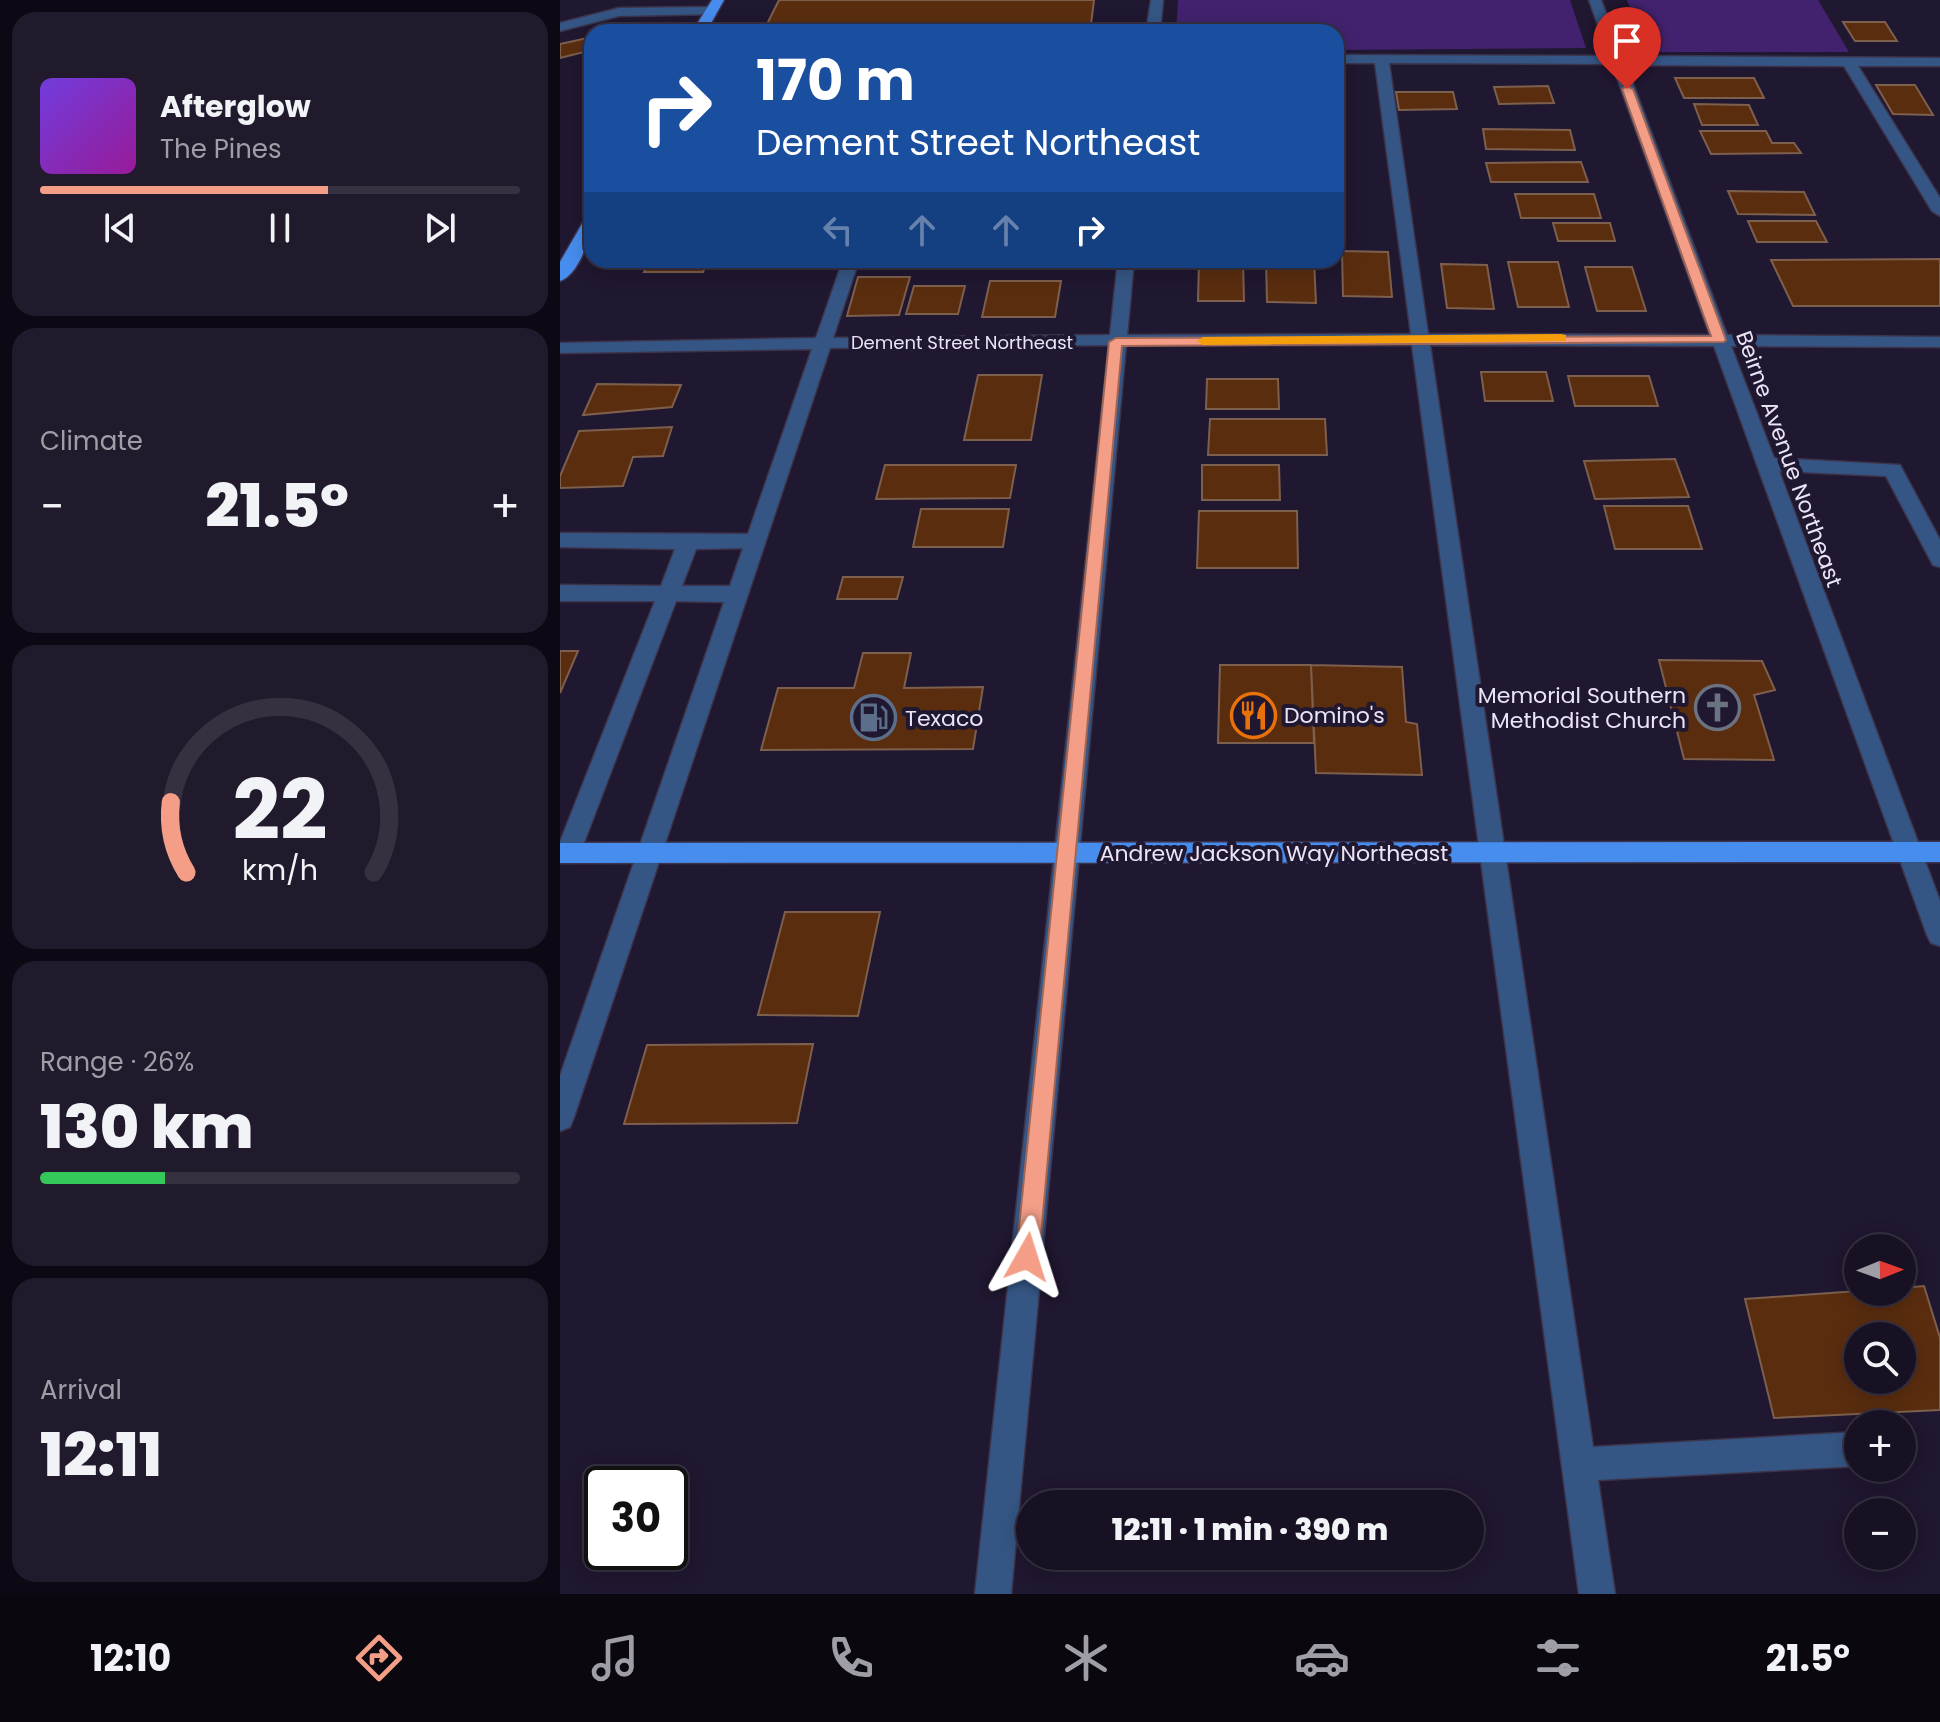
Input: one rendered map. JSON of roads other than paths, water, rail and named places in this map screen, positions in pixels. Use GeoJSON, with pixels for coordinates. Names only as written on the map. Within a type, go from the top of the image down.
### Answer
{"type":"FeatureCollection","features":[{"type":"Feature","properties":{"kind":"main road"},"geometry":{"type":"LineString","coordinates":[[704,24],[714,6]]}},
{"type":"Feature","properties":{"kind":"main road"},"geometry":{"type":"LineString","coordinates":[[560,276],[584,234]]}},
{"type":"Feature","properties":{"kind":"main road","name":"Andrew Jackson Way Northeast"},"geometry":{"type":"LineString","coordinates":[[564,853],[1940,852]]}},
{"type":"Feature","properties":{"kind":"street"},"geometry":{"type":"LineString","coordinates":[[1154,24],[1157,0]]}},
{"type":"Feature","properties":{"kind":"street","name":"Beirne Avenue Northeast"},"geometry":{"type":"LineString","coordinates":[[1595,0],[1940,935]]}},
{"type":"Feature","properties":{"kind":"street"},"geometry":{"type":"LineString","coordinates":[[560,27],[619,12],[714,6]]}},
{"type":"Feature","properties":{"kind":"street"},"geometry":{"type":"LineString","coordinates":[[1344,59],[1940,62]]}},
{"type":"Feature","properties":{"kind":"street"},"geometry":{"type":"LineString","coordinates":[[1381,59],[1597,1594]]}},
{"type":"Feature","properties":{"kind":"street"},"geometry":{"type":"LineString","coordinates":[[1849,62],[1940,211]]}},
{"type":"Feature","properties":{"kind":"street"},"geometry":{"type":"LineString","coordinates":[[560,1117],[848,268]]}},
{"type":"Feature","properties":{"kind":"street"},"geometry":{"type":"LineString","coordinates":[[993,1594],[1125,268]]}},
{"type":"Feature","properties":{"kind":"street","name":"Dement Street Northeast"},"geometry":{"type":"LineString","coordinates":[[560,348],[822,342],[1420,339],[1940,342]]}},
{"type":"Feature","properties":{"kind":"street"},"geometry":{"type":"LineString","coordinates":[[1765,464],[1893,470],[1940,560]]}},
{"type":"Feature","properties":{"kind":"street"},"geometry":{"type":"LineString","coordinates":[[560,540],[754,541]]}},
{"type":"Feature","properties":{"kind":"street"},"geometry":{"type":"LineString","coordinates":[[564,853],[688,542]]}},
{"type":"Feature","properties":{"kind":"street"},"geometry":{"type":"LineString","coordinates":[[560,593],[736,594]]}},
{"type":"Feature","properties":{"kind":"street"},"geometry":{"type":"LineString","coordinates":[[1579,1464],[1844,1450]]}},
{"type":"Feature","properties":{"kind":"place","name":"Memorial Southern Methodist Church"},"geometry":{"type":"Point","coordinates":[1717,708]}},
{"type":"Feature","properties":{"kind":"place","name":"Domino's"},"geometry":{"type":"Point","coordinates":[1253,715]}},
{"type":"Feature","properties":{"kind":"place","name":"Texaco"},"geometry":{"type":"Point","coordinates":[874,718]}}]}
